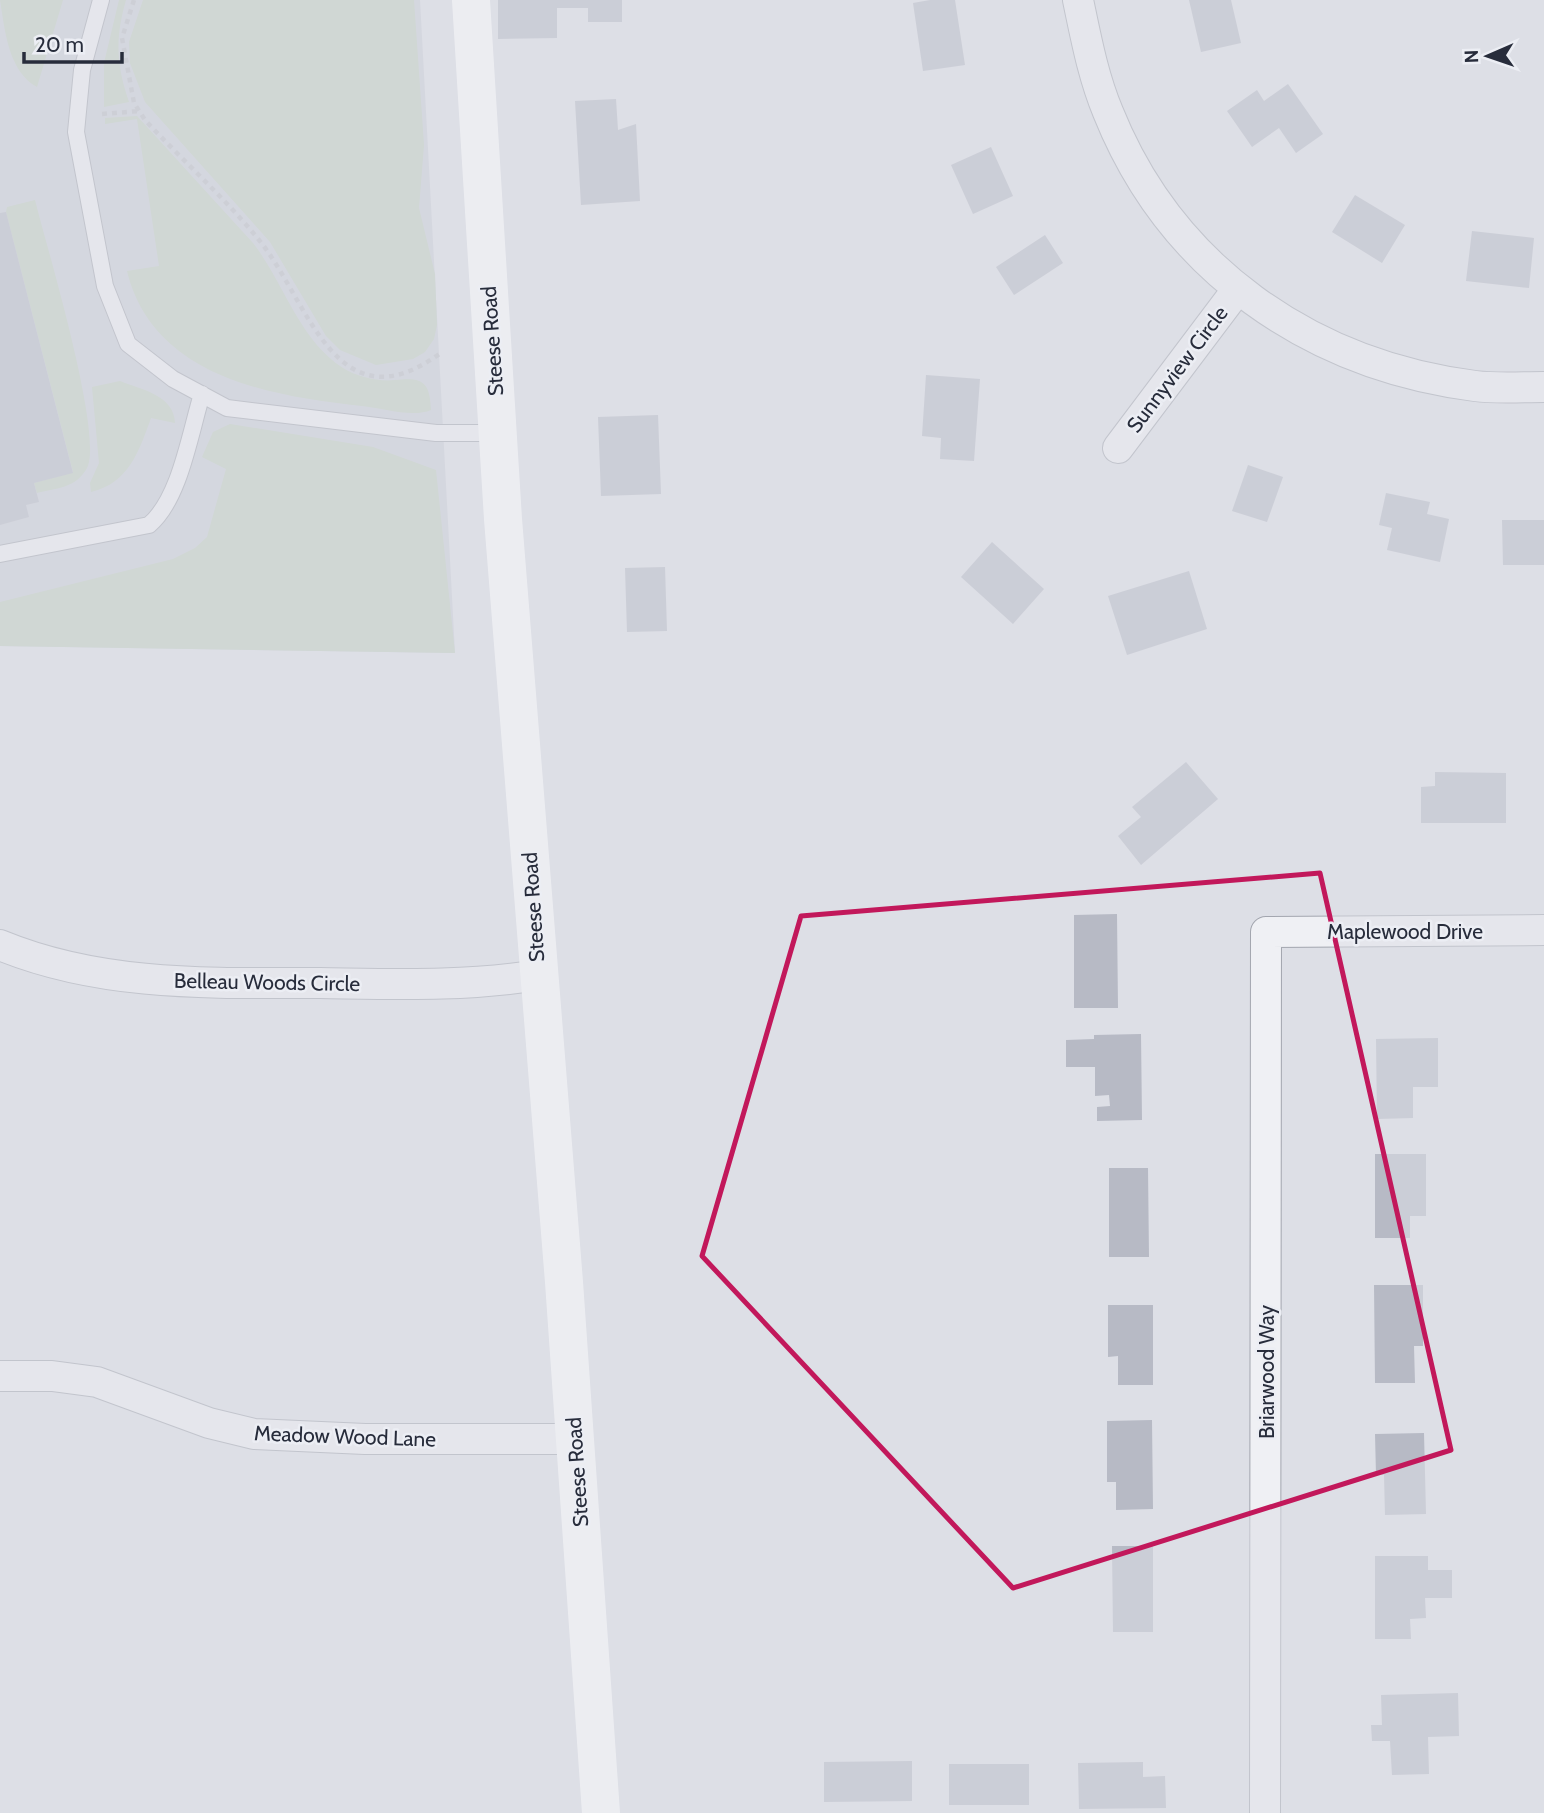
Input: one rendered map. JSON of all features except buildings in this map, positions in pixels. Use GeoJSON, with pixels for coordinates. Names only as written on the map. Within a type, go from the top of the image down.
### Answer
{"type":"FeatureCollection","features":[{"type":"Feature","properties":{"kind":"street","name":"Steese Road"},"geometry":{"type":"LineString","coordinates":[[471,0],[498,433],[601,1813]]}},
{"type":"Feature","properties":{"kind":"street"},"geometry":{"type":"LineString","coordinates":[[1078,0],[1090,58],[1108,113],[1132,164],[1167,218],[1203,260],[1237,290],[1306,334],[1363,360],[1416,376],[1478,386],[1544,387]]}},
{"type":"Feature","properties":{"kind":"street","name":"Sunnyview Circle"},"geometry":{"type":"LineString","coordinates":[[1118,448],[1237,290]]}},
{"type":"Feature","properties":{"kind":"street","name":"Maplewood Drive"},"geometry":{"type":"LineString","coordinates":[[1266,932],[1544,930]]}},
{"type":"Feature","properties":{"kind":"street","name":"Briarwood Way"},"geometry":{"type":"LineString","coordinates":[[1265,1813],[1266,932]]}},
{"type":"Feature","properties":{"kind":"street","name":"Belleau Woods Circle"},"geometry":{"type":"LineString","coordinates":[[0,944],[74,969],[139,979],[425,984],[491,983],[538,975]]}},
{"type":"Feature","properties":{"kind":"street","name":"Meadow Wood Lane"},"geometry":{"type":"LineString","coordinates":[[0,1376],[52,1377],[97,1382],[208,1423],[254,1434],[365,1439],[574,1439]]}},
{"type":"Feature","properties":{"kind":"lane"},"geometry":{"type":"LineString","coordinates":[[100,0],[82,70],[76,132],[104,286],[128,344],[173,379],[227,408],[436,433],[498,433]]}},
{"type":"Feature","properties":{"kind":"lane"},"geometry":{"type":"LineString","coordinates":[[0,554],[149,525],[159,517],[169,500],[202,394]]}},
{"type":"Feature","properties":{"kind":"path"},"geometry":{"type":"LineString","coordinates":[[134,0],[122,38],[126,72],[139,111],[261,242],[319,338],[340,359],[365,373],[397,375],[411,372],[442,352]]}},
{"type":"Feature","properties":{"kind":"path"},"geometry":{"type":"LineString","coordinates":[[78,116],[139,111]]}},
{"type":"Feature","properties":{"kind":"highlighted area"},"geometry":{"type":"Polygon","coordinates":[[[1320,873],[1451,1450],[1013,1588],[702,1256],[801,916],[1320,873]]]}},
{"type":"Feature","properties":{"kind":"shaded area"},"geometry":{"type":"Polygon","coordinates":[[[0,0],[420,0],[455,653],[0,646],[0,0]]]}},
{"type":"Feature","properties":{"kind":"green space"},"geometry":{"type":"Polygon","coordinates":[[[0,0],[63,0],[37,87],[20,71],[9,49],[0,0]]]}},
{"type":"Feature","properties":{"kind":"green space"},"geometry":{"type":"Polygon","coordinates":[[[119,0],[126,0],[118,51],[121,75],[129,102],[104,107],[104,63],[119,0]]]}},
{"type":"Feature","properties":{"kind":"green space"},"geometry":{"type":"Polygon","coordinates":[[[143,0],[414,0],[424,145],[419,208],[435,274],[437,325],[434,339],[425,352],[413,359],[376,365],[340,350],[326,336],[270,242],[145,102],[130,63],[129,42],[143,0]]]}},
{"type":"Feature","properties":{"kind":"green space"},"geometry":{"type":"Polygon","coordinates":[[[137,116],[253,243],[303,327],[328,356],[343,368],[361,376],[382,380],[412,379],[423,383],[429,393],[431,410],[397,412],[290,396],[254,387],[189,358],[162,335],[141,307],[127,271],[159,266],[137,119],[105,124],[105,118],[137,116]]]}},
{"type":"Feature","properties":{"kind":"green space"},"geometry":{"type":"Polygon","coordinates":[[[35,200],[72,338],[88,419],[90,449],[87,468],[77,480],[37,493],[34,483],[73,472],[6,212],[7,207],[35,200]]]}},
{"type":"Feature","properties":{"kind":"green space"},"geometry":{"type":"Polygon","coordinates":[[[120,381],[163,400],[169,406],[175,423],[151,418],[137,454],[124,473],[104,488],[91,492],[90,483],[99,463],[92,387],[120,381]]]}},
{"type":"Feature","properties":{"kind":"green space"},"geometry":{"type":"Polygon","coordinates":[[[230,424],[373,447],[436,470],[455,653],[0,646],[0,602],[173,559],[195,548],[207,537],[226,469],[202,457],[213,432],[230,424]]]}}]}
